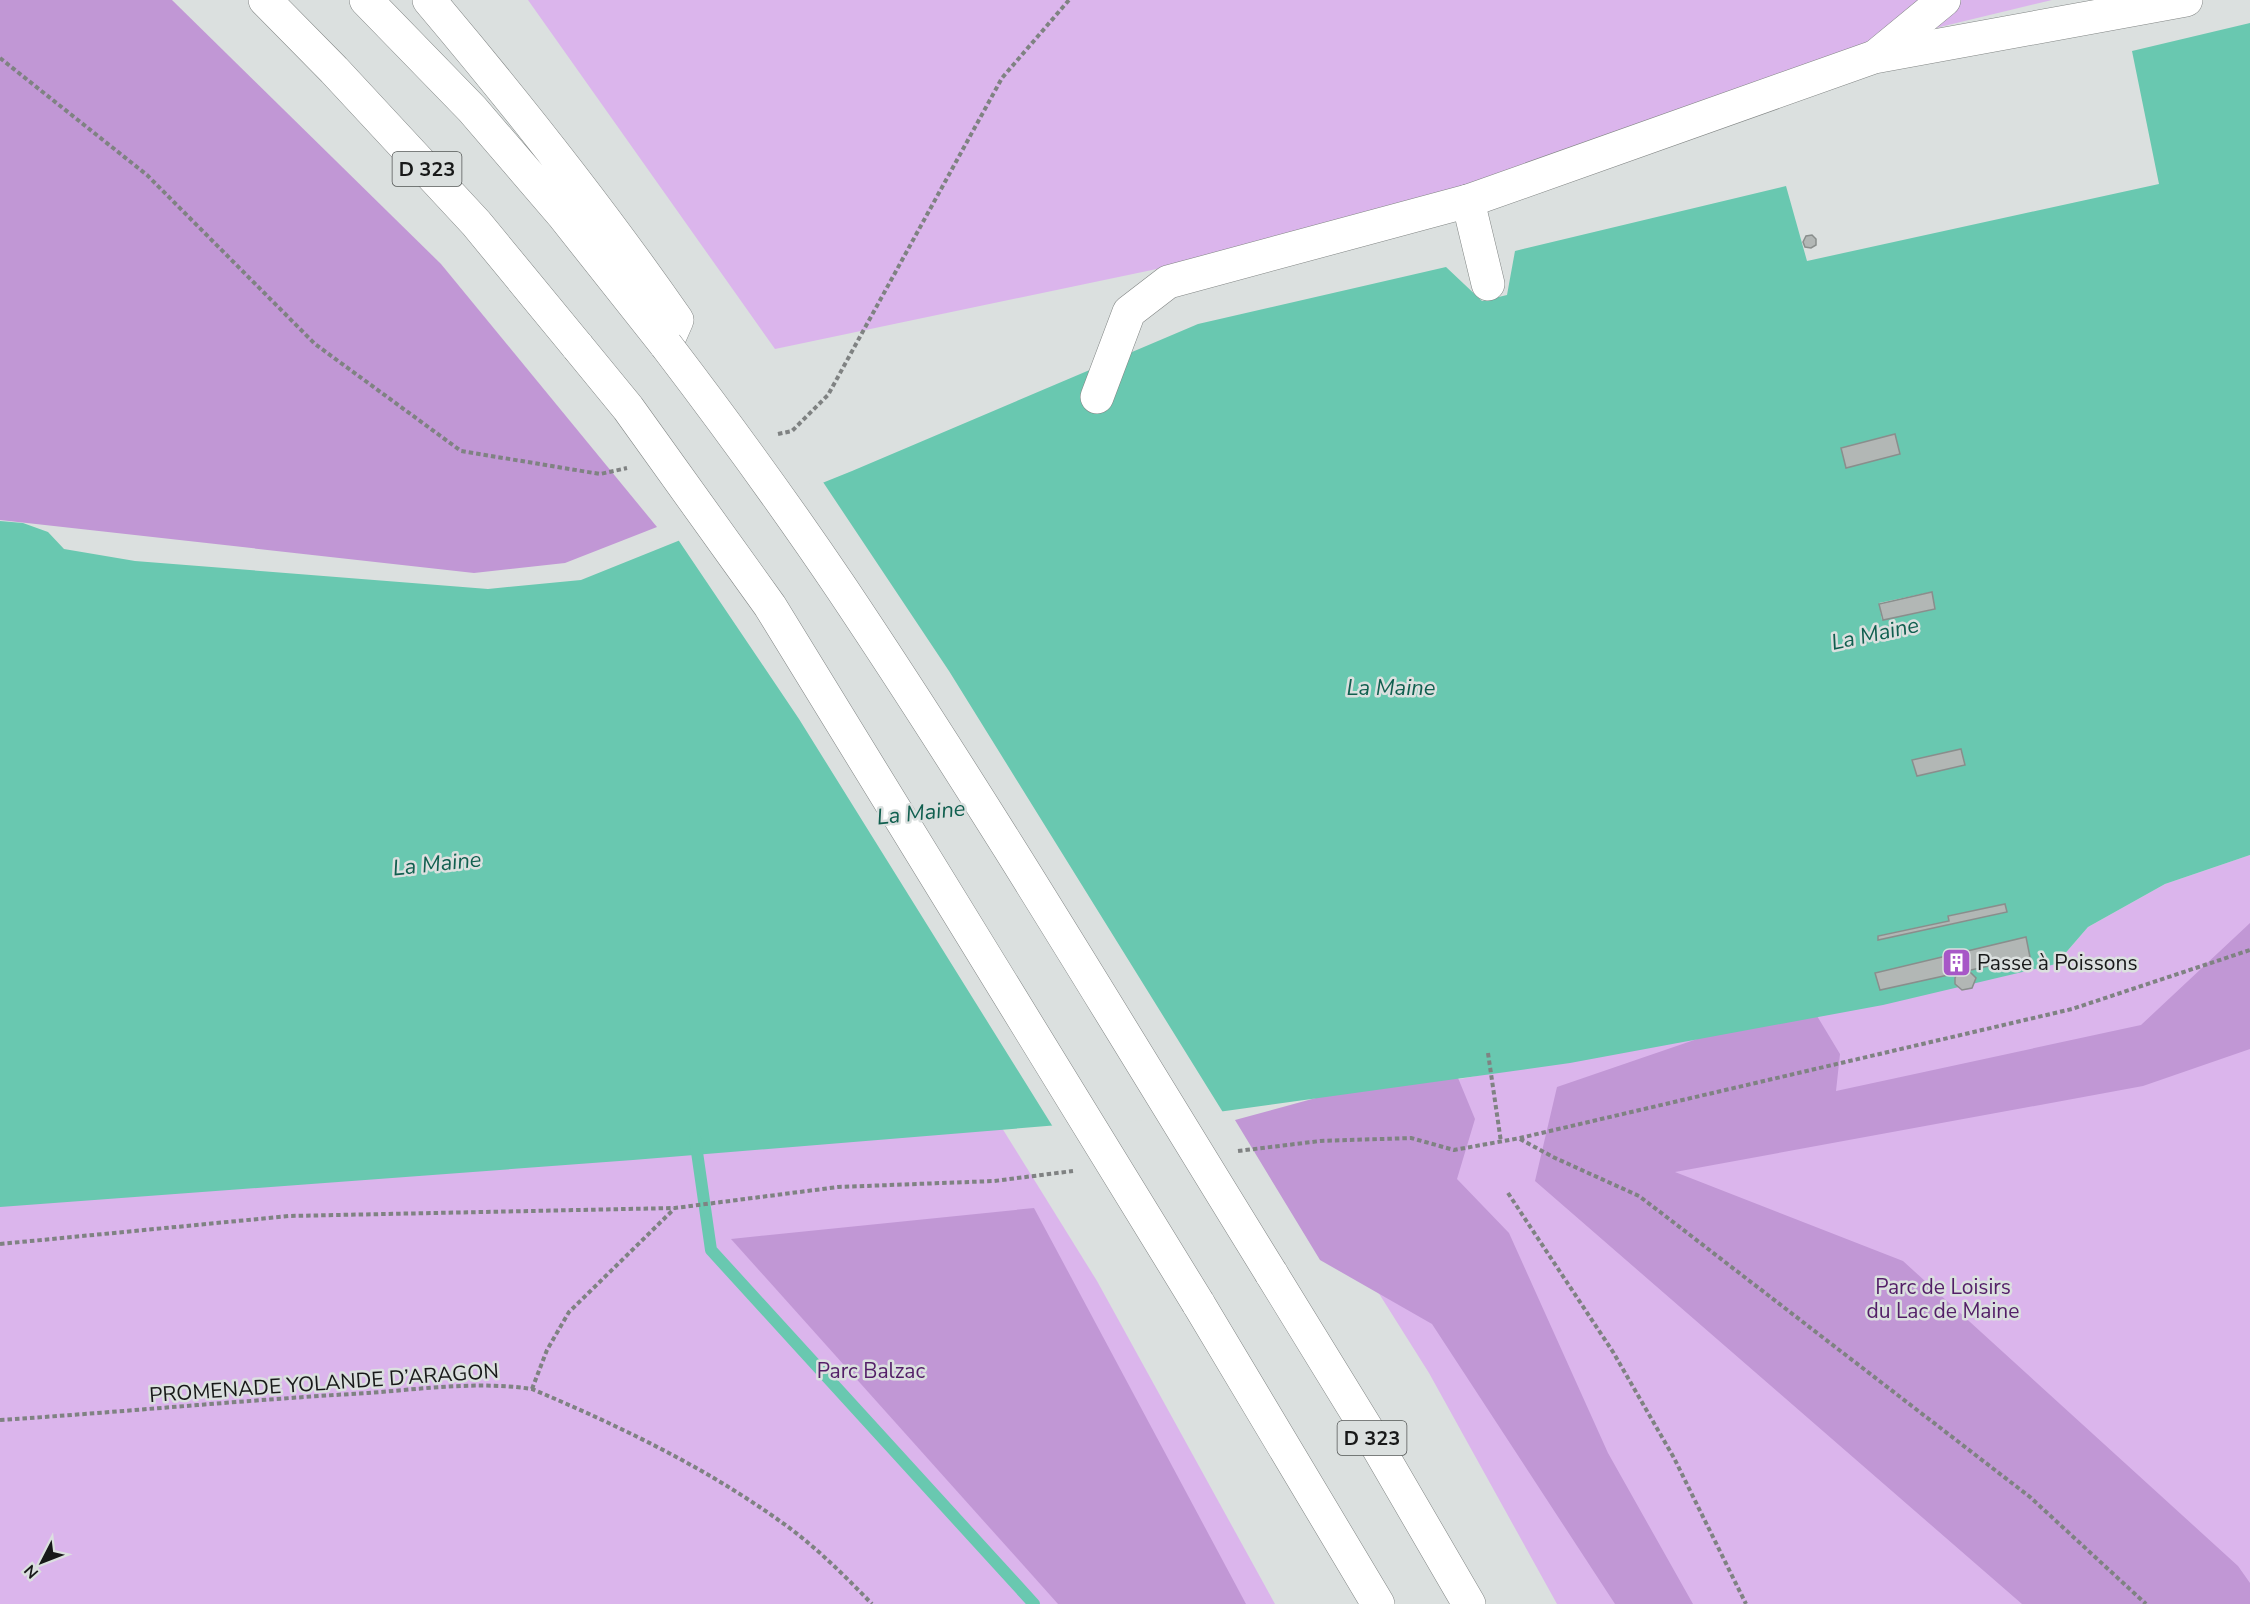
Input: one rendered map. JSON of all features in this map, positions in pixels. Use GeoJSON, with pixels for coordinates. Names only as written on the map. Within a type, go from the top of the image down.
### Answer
{"type":"FeatureCollection","features":[{"type":"Feature","properties":{"kind":"main road","name":"D 323"},"geometry":{"type":"LineString","coordinates":[[265,0],[334,70],[476,223],[628,408],[770,606],[1198,1303],[1378,1604]]}},
{"type":"Feature","properties":{"kind":"main road","name":"D 323"},"geometry":{"type":"LineString","coordinates":[[366,0],[479,118],[563,215],[744,448],[842,589],[983,808],[1271,1273],[1373,1439],[1469,1604]]}},
{"type":"Feature","properties":{"kind":"main road"},"geometry":{"type":"LineString","coordinates":[[429,0],[482,63],[621,240],[677,320],[666,345]]}},
{"type":"Feature","properties":{"kind":"main road"},"geometry":{"type":"LineString","coordinates":[[1874,57],[1944,0]]}},
{"type":"Feature","properties":{"kind":"main road"},"geometry":{"type":"LineString","coordinates":[[1097,398],[1129,312],[1168,282],[1468,201],[1874,57],[2186,0]]}},
{"type":"Feature","properties":{"kind":"main road"},"geometry":{"type":"LineString","coordinates":[[1468,201],[1488,284]]}},
{"type":"Feature","properties":{"kind":"path"},"geometry":{"type":"LineString","coordinates":[[1262,1148],[1320,1141],[1411,1138],[1454,1150],[1501,1142],[2072,1009],[2250,950]]}},
{"type":"Feature","properties":{"kind":"path"},"geometry":{"type":"LineString","coordinates":[[1488,1053],[1501,1142]]}},
{"type":"Feature","properties":{"kind":"path"},"geometry":{"type":"LineString","coordinates":[[1520,1138],[1553,1157],[1639,1196],[2030,1497],[2146,1604]]}},
{"type":"Feature","properties":{"kind":"path"},"geometry":{"type":"LineString","coordinates":[[0,1244],[289,1216],[675,1208],[838,1187],[994,1181],[1053,1174]]}},
{"type":"Feature","properties":{"kind":"path"},"geometry":{"type":"LineString","coordinates":[[1508,1193],[1630,1380],[1674,1458],[1746,1604]]}},
{"type":"Feature","properties":{"kind":"path"},"geometry":{"type":"LineString","coordinates":[[532,1389],[547,1350],[569,1312],[675,1208]]}},
{"type":"Feature","properties":{"kind":"path","name":"PROMENADE YOLANDE D’ARAGON"},"geometry":{"type":"LineString","coordinates":[[0,1420],[278,1398],[429,1389],[512,1386],[532,1389],[641,1438],[750,1501],[817,1551],[872,1604]]}},
{"type":"Feature","properties":{"kind":"green space"},"geometry":{"type":"Polygon","coordinates":[[[0,0],[172,0],[441,264],[657,527],[565,563],[474,573],[0,520],[0,0]]]}},
{"type":"Feature","properties":{"kind":"green space"},"geometry":{"type":"Polygon","coordinates":[[[528,0],[2052,0],[1940,27],[1338,231],[775,349],[528,0]]]}},
{"type":"Feature","properties":{"kind":"green space","name":"Parc de Loisirs du Lac de Maine"},"geometry":{"type":"Polygon","coordinates":[[[2250,855],[2250,1604],[1557,1604],[1429,1373],[1361,1265],[1450,1081],[2056,964],[2088,927],[2165,884],[2250,855]]]}},
{"type":"Feature","properties":{"kind":"green space"},"geometry":{"type":"Polygon","coordinates":[[[2250,923],[2250,1049],[2143,1086],[1675,1172],[1903,1261],[2238,1566],[2250,1583],[2250,1604],[2022,1604],[1535,1181],[1557,1087],[1808,1001],[1840,1054],[1836,1091],[2141,1025],[2250,923]]]}},
{"type":"Feature","properties":{"kind":"green space"},"geometry":{"type":"Polygon","coordinates":[[[1451,1061],[1475,1119],[1457,1179],[1509,1233],[1608,1453],[1693,1604],[1615,1604],[1432,1324],[1320,1260],[1235,1120],[1451,1061]]]}},
{"type":"Feature","properties":{"kind":"green space","name":"Parc Balzac"},"geometry":{"type":"Polygon","coordinates":[[[1002,1128],[1097,1281],[1275,1604],[0,1604],[0,1206],[1002,1128]]]}},
{"type":"Feature","properties":{"kind":"green space"},"geometry":{"type":"Polygon","coordinates":[[[1034,1208],[1246,1604],[1058,1604],[731,1239],[1034,1208]]]}},
{"type":"Feature","properties":{"kind":"water","name":"La Maine"},"geometry":{"type":"Polygon","coordinates":[[[2250,23],[2250,855],[2165,884],[2088,927],[2056,964],[1883,1005],[1570,1063],[1218,1112],[633,1160],[0,1207],[0,521],[23,523],[48,532],[64,549],[135,561],[488,589],[581,580],[852,471],[1198,324],[1446,267],[1482,301],[1507,295],[1515,251],[1786,186],[1807,261],[2159,184],[2132,51],[2250,23]],[[1895,434],[1841,448],[1900,454],[1895,434]],[[1931,592],[1879,603],[1882,620],[1935,609],[1931,592]],[[1912,760],[1917,776],[1964,765],[1912,760]],[[2005,904],[1948,916],[1949,921],[1878,936],[1878,940],[2006,912],[2005,904]]]}},
{"type":"Feature","properties":{"kind":"pier"},"geometry":{"type":"Polygon","coordinates":[[[821,479],[949,671],[1224,1114],[1053,1127],[799,719],[677,538],[821,479]]]}},
{"type":"Feature","properties":{"kind":"building"},"geometry":{"type":"Polygon","coordinates":[[[1812,235],[1816,239],[1816,245],[1811,248],[1805,247],[1803,242],[1806,236],[1812,235]]]}},
{"type":"Feature","properties":{"kind":"building"},"geometry":{"type":"Polygon","coordinates":[[[1895,434],[1900,454],[1846,468],[1841,448],[1895,434]]]}},
{"type":"Feature","properties":{"kind":"building"},"geometry":{"type":"Polygon","coordinates":[[[1932,592],[1935,609],[1883,620],[1879,604],[1932,592]]]}},
{"type":"Feature","properties":{"kind":"building"},"geometry":{"type":"Polygon","coordinates":[[[1961,749],[1965,765],[1917,776],[1912,760],[1961,749]]]}},
{"type":"Feature","properties":{"kind":"building"},"geometry":{"type":"Polygon","coordinates":[[[2005,904],[2007,912],[1878,940],[1878,936],[1949,921],[1948,916],[2005,904]]]}},
{"type":"Feature","properties":{"kind":"building","name":"Passe à Poissons"},"geometry":{"type":"Polygon","coordinates":[[[2026,937],[2030,957],[1880,990],[1875,973],[2026,937]]]}},
{"type":"Feature","properties":{"kind":"building"},"geometry":{"type":"Polygon","coordinates":[[[1968,970],[1976,978],[1972,988],[1962,990],[1955,984],[1955,978],[1958,972],[1968,970]]]}},
{"type":"Feature","properties":{"kind":"waterway"},"geometry":{"type":"LineString","coordinates":[[695,1138],[711,1250],[1034,1604]]}},
{"type":"Feature","properties":{"kind":"place","name":"Passe à Poissons"},"geometry":{"type":"Point","coordinates":[1956,963]}}]}
